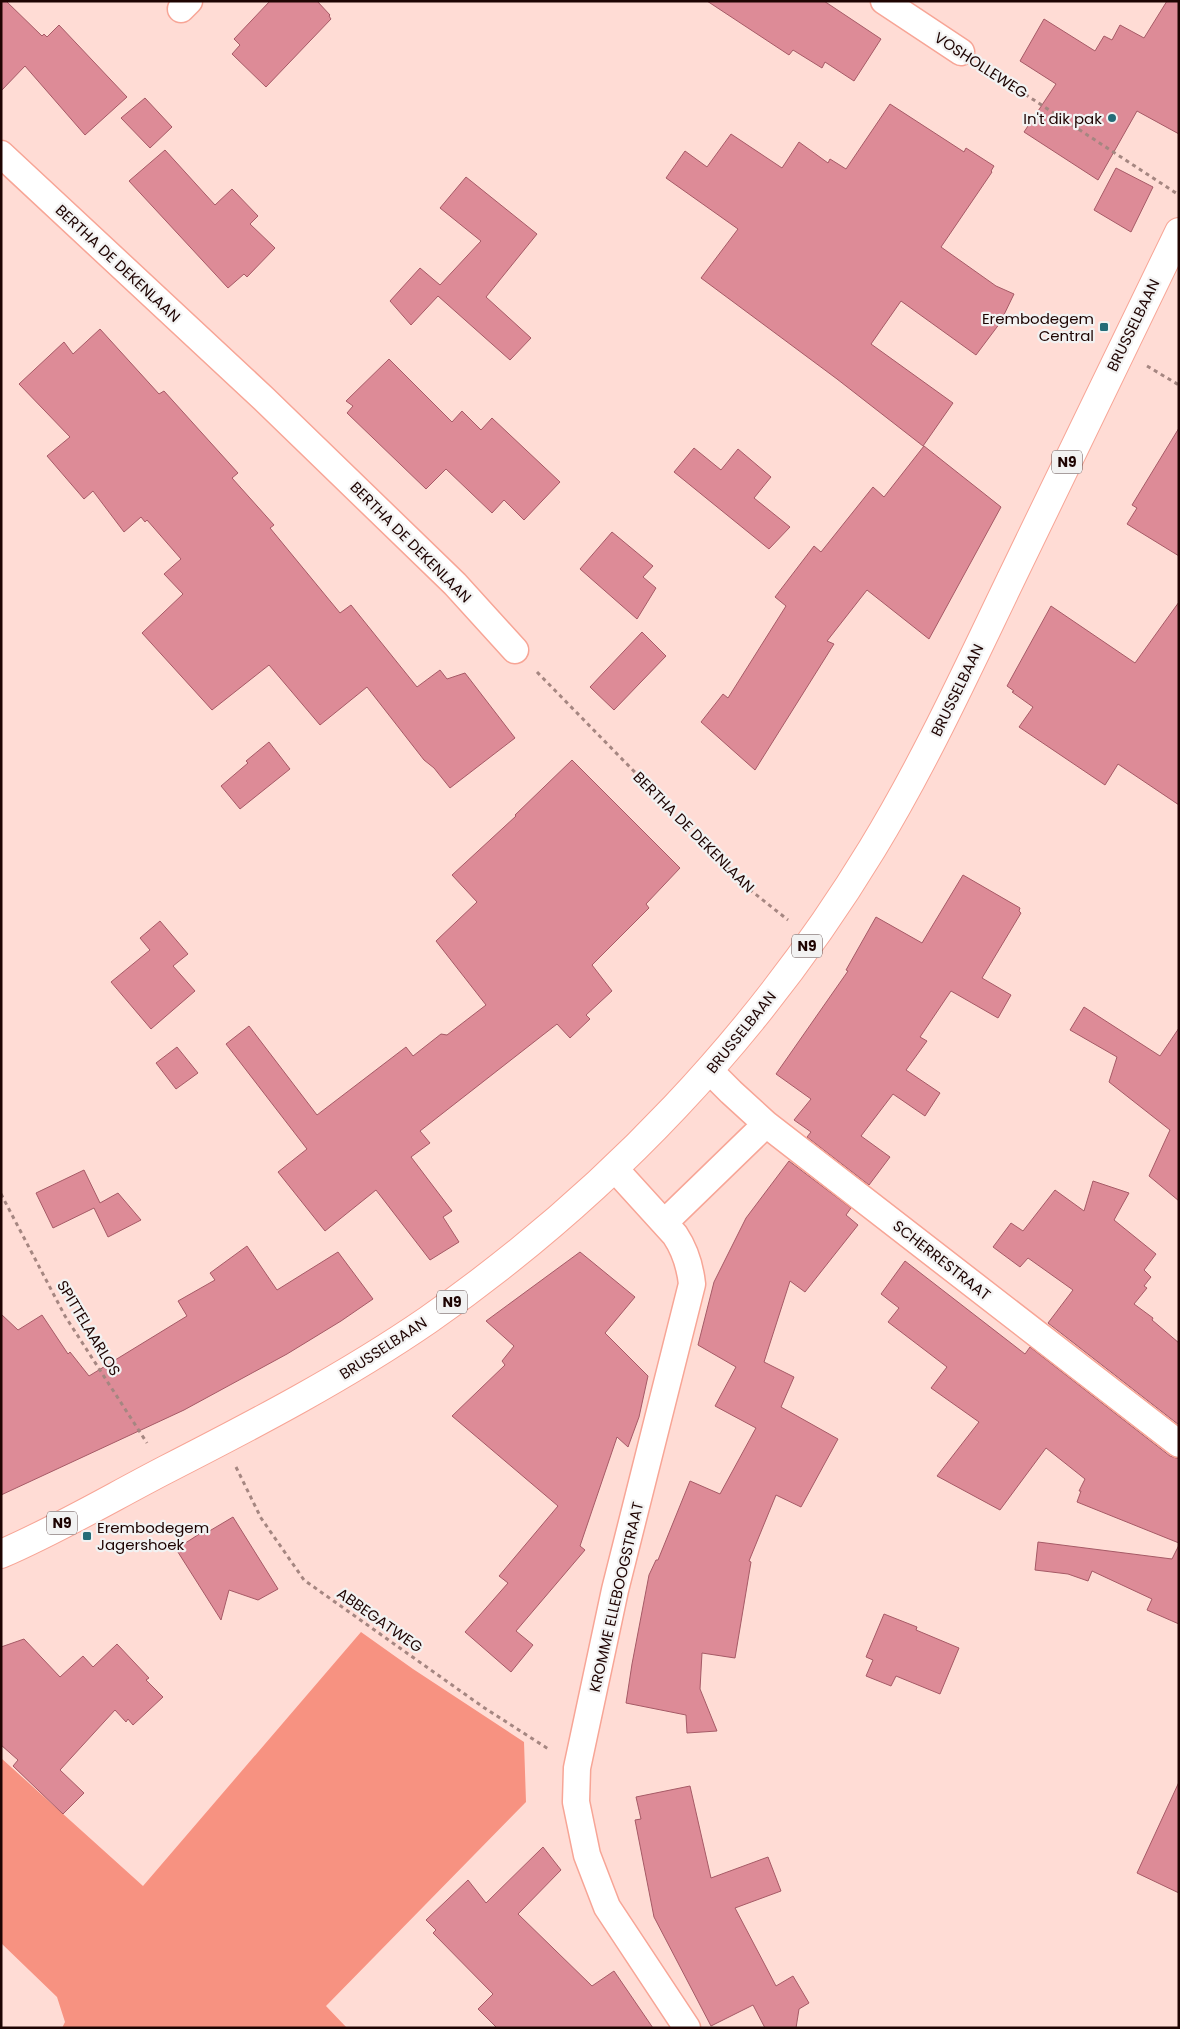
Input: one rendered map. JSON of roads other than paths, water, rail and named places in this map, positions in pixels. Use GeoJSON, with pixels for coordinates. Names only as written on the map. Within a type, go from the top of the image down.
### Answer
{"type":"FeatureCollection","features":[{"type":"Feature","properties":{"kind":"main road","name":"BRUSSELBAAN"},"geometry":{"type":"LineString","coordinates":[[1,1554],[221,1442],[327,1384],[426,1321],[515,1254],[615,1169],[710,1071],[759,1013],[812,939],[870,852],[921,762],[961,684],[1179,232]]}},
{"type":"Feature","properties":{"kind":"street","name":"VOSHOLLEWEG"},"geometry":{"type":"LineString","coordinates":[[884,1],[962,52]]}},
{"type":"Feature","properties":{"kind":"street","name":"BERTHA DE DEKENLAAN"},"geometry":{"type":"LineString","coordinates":[[1,154],[271,406],[455,584],[515,650]]}},
{"type":"Feature","properties":{"kind":"street","name":"SCHERRESTRAAT"},"geometry":{"type":"LineString","coordinates":[[710,1071],[730,1092],[766,1124],[1179,1444]]}},
{"type":"Feature","properties":{"kind":"street"},"geometry":{"type":"LineString","coordinates":[[665,1222],[766,1124]]}},
{"type":"Feature","properties":{"kind":"street","name":"KROMME ELLEBOOGSTRAAT"},"geometry":{"type":"LineString","coordinates":[[615,1169],[665,1222],[683,1247],[692,1284],[616,1590],[577,1768],[576,1802],[587,1854],[607,1907],[687,2028]]}},
{"type":"Feature","properties":{"kind":"place","name":"In't dik pak"},"geometry":{"type":"Point","coordinates":[1112,118]}},
{"type":"Feature","properties":{"kind":"place","name":"Erembodegem Central"},"geometry":{"type":"Point","coordinates":[1104,327]}},
{"type":"Feature","properties":{"kind":"place","name":"Erembodegem Jagershoek"},"geometry":{"type":"Point","coordinates":[87,1536]}}]}
